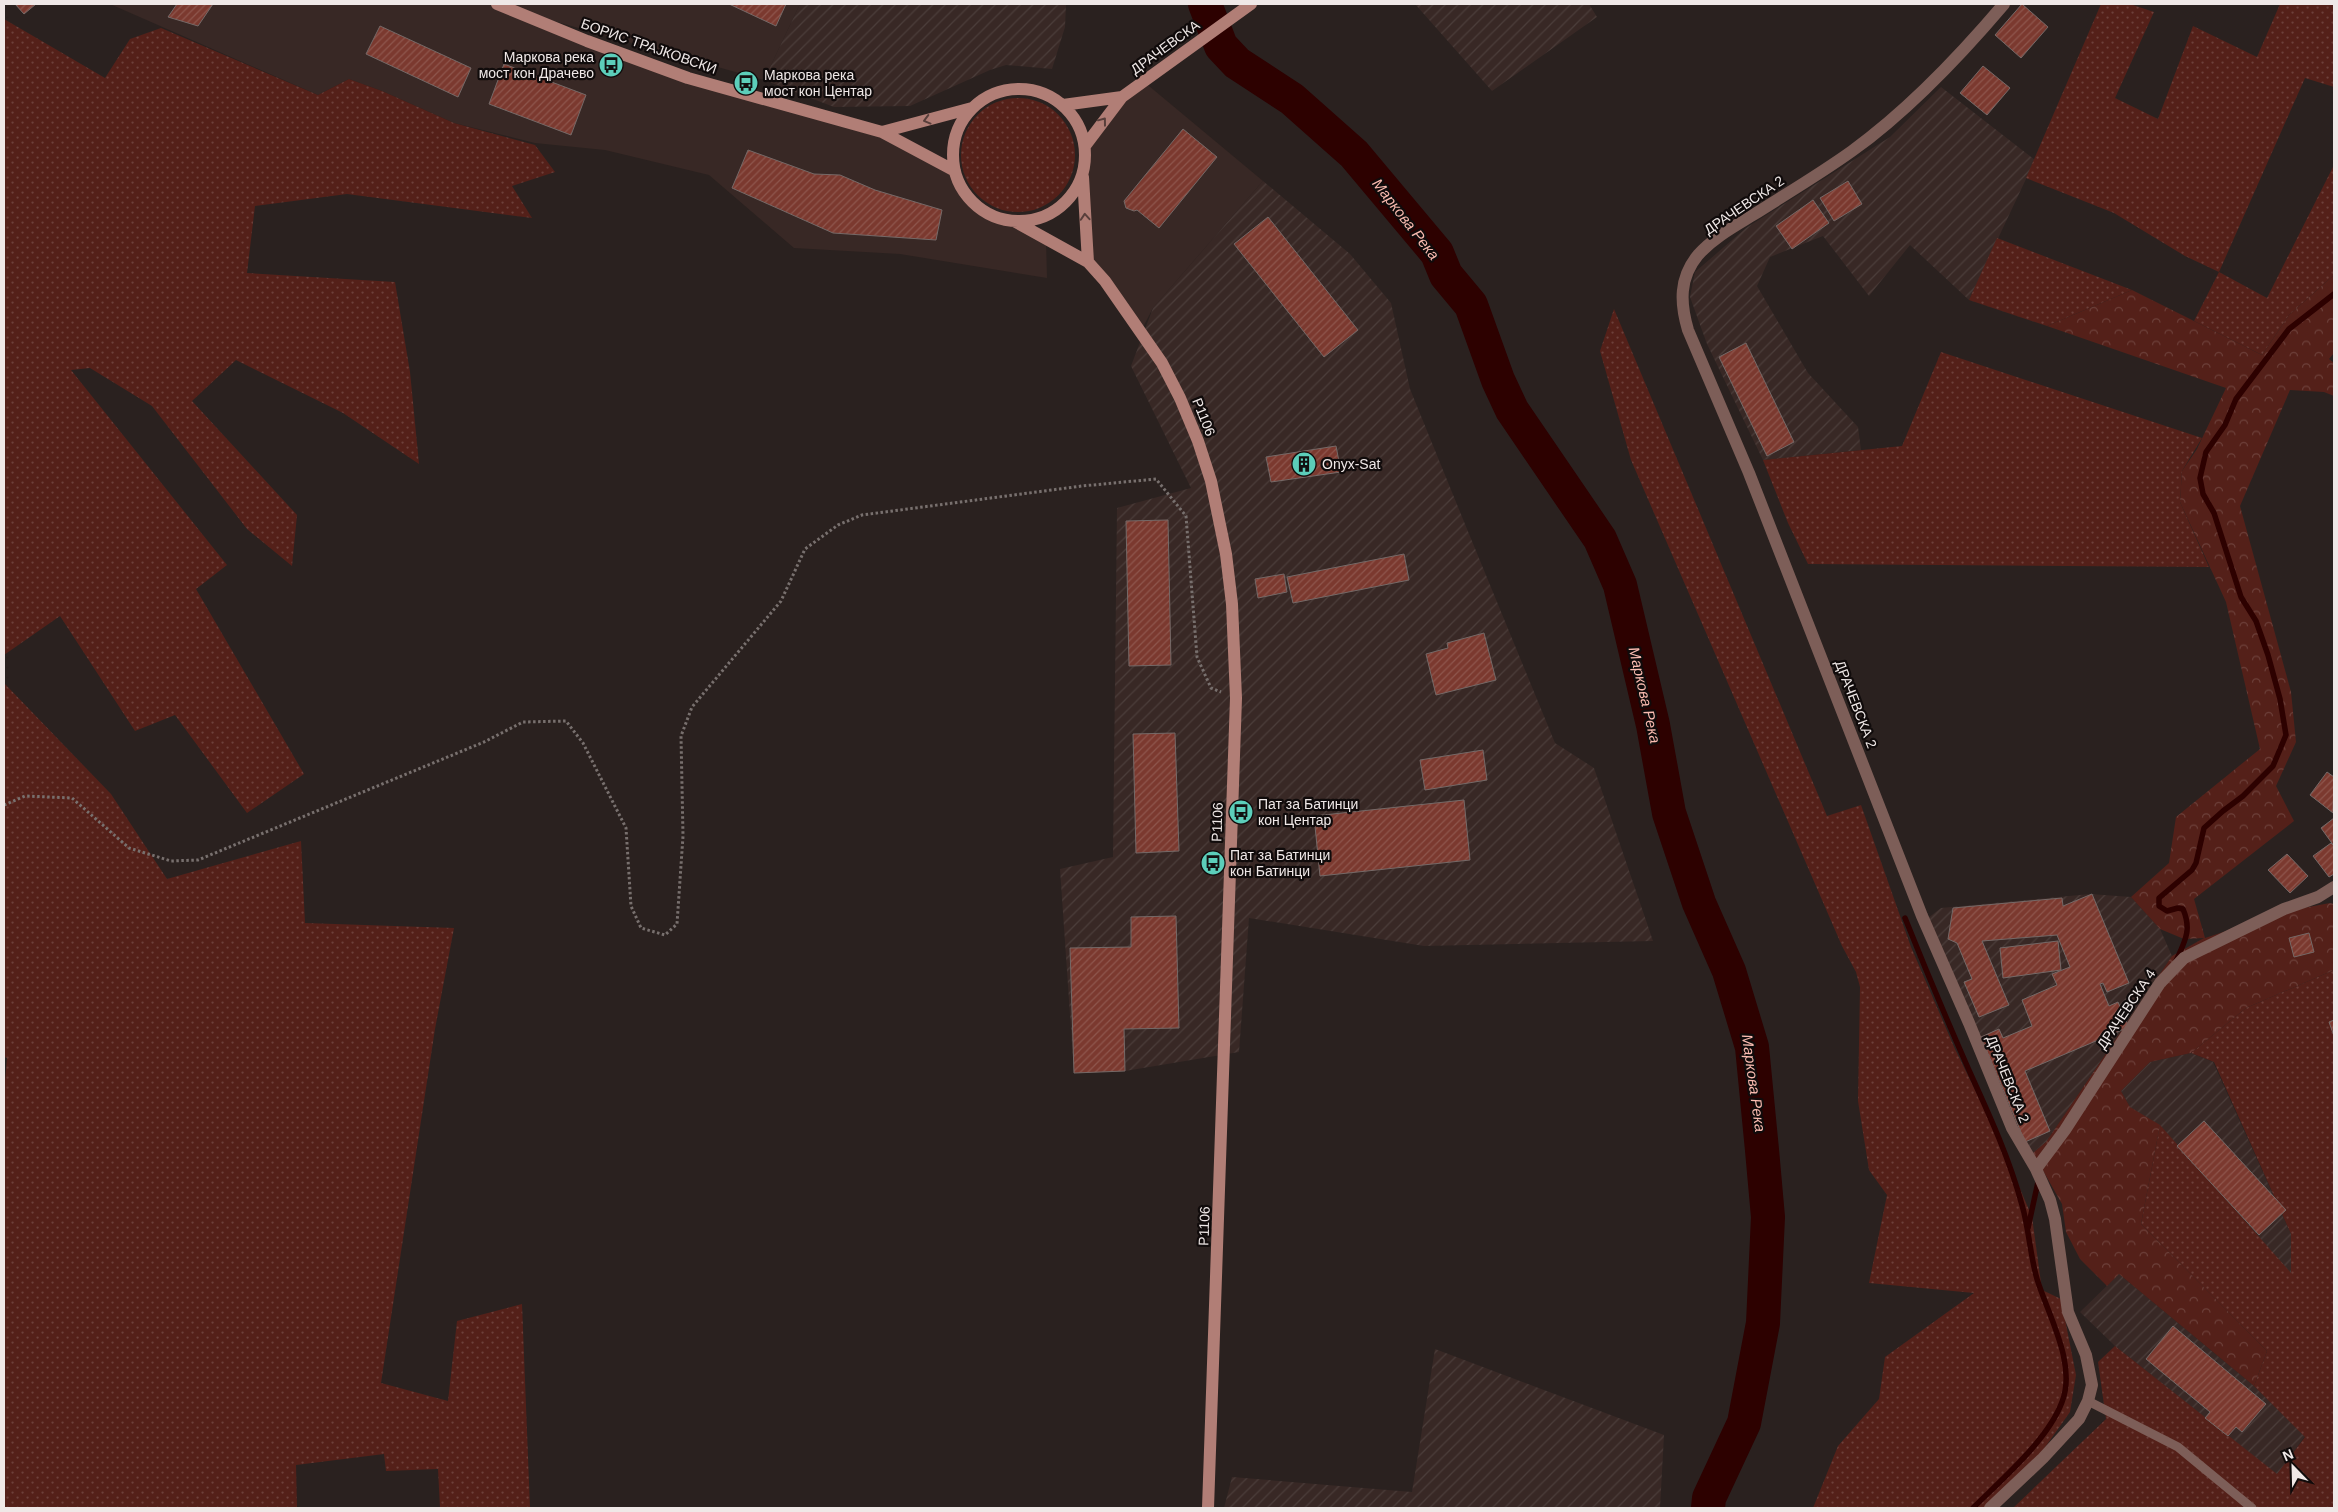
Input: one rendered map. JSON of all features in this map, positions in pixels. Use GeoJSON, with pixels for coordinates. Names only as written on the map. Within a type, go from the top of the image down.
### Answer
{"type":"FeatureCollection","features":[{"type":"Feature","properties":{"kind":"main road","name":"БОРИС ТРАЈКОВСКИ"},"geometry":{"type":"LineString","coordinates":[[497,4],[587,41],[688,78],[882,132],[955,171]]}},
{"type":"Feature","properties":{"kind":"main road","name":"ДРАЧЕВСКА"},"geometry":{"type":"LineString","coordinates":[[1085,146],[1122,96],[1251,4]]}},
{"type":"Feature","properties":{"kind":"main road"},"geometry":{"type":"LineString","coordinates":[[1083,173],[1071,196],[1051,213],[1039,218],[1014,221],[1000,218],[976,206],[963,190],[952,158],[955,137],[964,118],[972,108],[985,98],[1001,91],[1017,89],[1034,90],[1049,96],[1063,105],[1078,123],[1085,146],[1083,173],[1088,262]]}},
{"type":"Feature","properties":{"kind":"main road","name":"ДРАЧЕВСКА"},"geometry":{"type":"LineString","coordinates":[[1063,105],[1122,96]]}},
{"type":"Feature","properties":{"kind":"main road"},"geometry":{"type":"LineString","coordinates":[[882,132],[972,108]]}},
{"type":"Feature","properties":{"kind":"main road","name":"P1106"},"geometry":{"type":"LineString","coordinates":[[1014,221],[1088,262],[1105,281],[1162,362],[1198,441],[1211,481],[1226,554],[1232,604],[1236,698],[1208,1508]]}},
{"type":"Feature","properties":{"kind":"street","name":"ДРАЧЕВСКА 2"},"geometry":{"type":"LineString","coordinates":[[1990,1508],[2043,1458],[2079,1419],[2088,1401],[2092,1385],[2091,1372],[2086,1355],[2068,1312],[2055,1220],[2050,1200],[2036,1169],[2012,1128],[1922,916],[1800,599],[1688,330],[1682,304],[1685,276],[1699,255],[1726,232],[1852,151],[1904,110],[2004,4]]}},
{"type":"Feature","properties":{"kind":"street","name":"ДРАЧЕВСКА 4"},"geometry":{"type":"LineString","coordinates":[[2036,1169],[2065,1130],[2160,983],[2184,958],[2284,909],[2318,897],[2334,887]]}},
{"type":"Feature","properties":{"kind":"lane"},"geometry":{"type":"LineString","coordinates":[[2088,1401],[2178,1447],[2252,1508]]}},
{"type":"Feature","properties":{"kind":"path"},"geometry":{"type":"LineString","coordinates":[[4,805],[25,796],[72,798],[129,848],[171,861],[198,860],[484,742],[523,722],[566,721],[583,743],[626,828],[631,906],[641,928],[665,936],[677,924],[683,836],[681,736],[692,707],[781,602],[805,549],[838,525],[862,515],[1100,484],[1156,479],[1186,516],[1197,657],[1211,688],[1236,698]]}},
{"type":"Feature","properties":{"kind":"shaded area"},"geometry":{"type":"Polygon","coordinates":[[[110,4],[497,4],[587,41],[882,132],[955,171],[967,195],[987,213],[1014,221],[1046,239],[1047,278],[900,254],[794,248],[709,175],[605,150],[535,143],[454,123],[382,91],[349,79],[318,95],[110,4]]]}},
{"type":"Feature","properties":{"kind":"shaded area"},"geometry":{"type":"Polygon","coordinates":[[[510,4],[800,4],[764,80],[525,13],[510,4]]]}},
{"type":"Feature","properties":{"kind":"shaded area"},"geometry":{"type":"Polygon","coordinates":[[[800,4],[1066,4],[1065,27],[1052,69],[1006,65],[990,70],[910,106],[834,107],[764,80],[800,4]]]}},
{"type":"Feature","properties":{"kind":"shaded area"},"geometry":{"type":"Polygon","coordinates":[[[1415,4],[1589,4],[1597,17],[1492,91],[1415,4]]]}},
{"type":"Feature","properties":{"kind":"shaded area"},"geometry":{"type":"Polygon","coordinates":[[[1143,81],[1263,181],[1153,308],[1141,331],[1088,262],[1083,173],[1085,146],[1143,81]]]}},
{"type":"Feature","properties":{"kind":"shaded area"},"geometry":{"type":"Polygon","coordinates":[[[1941,87],[2035,160],[1969,300],[1910,245],[1869,296],[1823,236],[1770,257],[1757,286],[1808,373],[1858,427],[1861,450],[1763,460],[1707,344],[1690,297],[1695,272],[1746,228],[1890,137],[1941,87]]]}},
{"type":"Feature","properties":{"kind":"shaded area"},"geometry":{"type":"Polygon","coordinates":[[[1263,181],[1350,254],[1391,303],[1410,389],[1467,529],[1555,743],[1594,768],[1653,941],[1424,946],[1249,918],[1239,1052],[1125,1071],[1074,1073],[1060,869],[1113,857],[1117,508],[1191,488],[1131,366],[1153,308],[1263,181]]]}},
{"type":"Feature","properties":{"kind":"shaded area"},"geometry":{"type":"Polygon","coordinates":[[[2090,894],[2131,897],[2160,929],[2172,956],[2046,1142],[2033,1153],[2029,1150],[1928,918],[1941,908],[2090,894]]]}},
{"type":"Feature","properties":{"kind":"shaded area"},"geometry":{"type":"Polygon","coordinates":[[[2191,1053],[2213,1062],[2291,1234],[2291,1274],[2130,1107],[2121,1091],[2150,1062],[2191,1053]]]}},
{"type":"Feature","properties":{"kind":"shaded area"},"geometry":{"type":"Polygon","coordinates":[[[2119,1274],[2254,1386],[2305,1436],[2277,1475],[2115,1346],[2080,1312],[2119,1274]]]}},
{"type":"Feature","properties":{"kind":"shaded area"},"geometry":{"type":"Polygon","coordinates":[[[1435,1349],[1664,1435],[1660,1508],[1224,1508],[1232,1477],[1412,1492],[1435,1349]]]}},
{"type":"Feature","properties":{"kind":"green space"},"geometry":{"type":"Polygon","coordinates":[[[2101,4],[2130,4],[2154,12],[2115,98],[2158,119],[2193,26],[2257,57],[2280,4],[2334,4],[2334,87],[2305,78],[2219,272],[2185,256],[2114,213],[2026,178],[2101,4]]]}},
{"type":"Feature","properties":{"kind":"green space"},"geometry":{"type":"Polygon","coordinates":[[[4,19],[105,78],[130,39],[161,28],[318,95],[349,79],[382,91],[454,123],[535,145],[555,172],[512,186],[532,218],[347,194],[255,206],[247,273],[395,282],[410,372],[419,464],[343,413],[236,360],[192,401],[297,515],[292,566],[247,529],[152,406],[90,368],[71,370],[227,565],[196,589],[304,774],[247,813],[175,715],[135,731],[60,616],[4,655],[4,19]]]}},
{"type":"Feature","properties":{"kind":"green space"},"geometry":{"type":"Polygon","coordinates":[[[1018,98],[1040,103],[1058,115],[1070,133],[1075,155],[1070,177],[1058,195],[1040,207],[1018,212],[996,207],[978,195],[966,177],[961,155],[966,133],[978,115],[996,103],[1018,98]]]}},
{"type":"Feature","properties":{"kind":"green space"},"geometry":{"type":"Polygon","coordinates":[[[2334,165],[2334,275],[2289,315],[2262,355],[2194,321],[2219,272],[2267,298],[2334,165]]]}},
{"type":"Feature","properties":{"kind":"green space"},"geometry":{"type":"Polygon","coordinates":[[[1997,238],[2132,290],[2047,326],[1969,300],[1997,238]]]}},
{"type":"Feature","properties":{"kind":"green space"},"geometry":{"type":"Polygon","coordinates":[[[2334,275],[2334,353],[2329,359],[2334,363],[2334,396],[2324,392],[2290,390],[2240,506],[2291,692],[2296,742],[2276,786],[2294,821],[2194,899],[2205,938],[2287,911],[2330,903],[2334,904],[2334,970],[2246,1008],[2191,1053],[2150,1062],[2121,1091],[2130,1107],[2160,1125],[2141,1224],[2267,1351],[2254,1386],[2119,1274],[2107,1286],[2080,1259],[2066,1232],[2062,1204],[2033,1153],[2046,1142],[2172,956],[2204,938],[2184,939],[2160,929],[2131,897],[2169,863],[2176,817],[2260,749],[2226,602],[2180,502],[2182,471],[2197,449],[2226,388],[2047,326],[2132,290],[2262,355],[2289,315],[2334,275]]]}},
{"type":"Feature","properties":{"kind":"green space"},"geometry":{"type":"Polygon","coordinates":[[[1614,309],[1827,816],[1861,805],[1911,947],[1955,1049],[1998,1137],[2032,1217],[2042,1290],[2061,1299],[2076,1375],[2070,1412],[2041,1453],[1986,1508],[1813,1508],[1838,1446],[1879,1399],[1885,1357],[1974,1293],[1869,1283],[1887,1195],[1869,1170],[1858,1101],[1860,987],[1856,972],[1842,946],[1631,460],[1600,351],[1614,309]]]}},
{"type":"Feature","properties":{"kind":"green space"},"geometry":{"type":"Polygon","coordinates":[[[1941,352],[2202,438],[2182,471],[2180,502],[2209,567],[1808,564],[1788,523],[1763,460],[1902,446],[1941,352]]]}},
{"type":"Feature","properties":{"kind":"green space"},"geometry":{"type":"Polygon","coordinates":[[[4,683],[111,794],[167,879],[301,841],[305,923],[454,928],[435,1029],[381,1383],[448,1401],[457,1321],[522,1304],[530,1508],[440,1508],[438,1469],[386,1471],[384,1454],[296,1465],[297,1508],[4,1508],[4,1091],[7,1058],[4,1057],[4,683]]]}},
{"type":"Feature","properties":{"kind":"green space"},"geometry":{"type":"Polygon","coordinates":[[[2334,970],[2334,1508],[2013,1508],[2106,1419],[2098,1362],[2115,1346],[2277,1474],[2305,1437],[2254,1386],[2267,1351],[2141,1224],[2160,1125],[2291,1273],[2291,1234],[2214,1062],[2191,1053],[2246,1008],[2334,970]]]}},
{"type":"Feature","properties":{"kind":"building"},"geometry":{"type":"Polygon","coordinates":[[[15,4],[36,4],[24,14],[15,4]]]}},
{"type":"Feature","properties":{"kind":"building"},"geometry":{"type":"Polygon","coordinates":[[[177,4],[213,4],[198,26],[168,17],[177,4]]]}},
{"type":"Feature","properties":{"kind":"building"},"geometry":{"type":"Polygon","coordinates":[[[729,4],[786,4],[776,26],[729,4]]]}},
{"type":"Feature","properties":{"kind":"building"},"geometry":{"type":"Polygon","coordinates":[[[2022,4],[2048,27],[2021,58],[1995,35],[2022,4]]]}},
{"type":"Feature","properties":{"kind":"building"},"geometry":{"type":"Polygon","coordinates":[[[380,26],[471,68],[458,97],[366,54],[380,26]]]}},
{"type":"Feature","properties":{"kind":"building"},"geometry":{"type":"Polygon","coordinates":[[[504,64],[586,95],[571,135],[489,104],[504,64]]]}},
{"type":"Feature","properties":{"kind":"building"},"geometry":{"type":"Polygon","coordinates":[[[1983,66],[2010,88],[1987,115],[1960,93],[1983,66]]]}},
{"type":"Feature","properties":{"kind":"building"},"geometry":{"type":"Polygon","coordinates":[[[1183,129],[1217,157],[1159,228],[1137,210],[1134,211],[1126,208],[1124,201],[1183,129]]]}},
{"type":"Feature","properties":{"kind":"building"},"geometry":{"type":"Polygon","coordinates":[[[748,150],[814,174],[840,175],[875,190],[942,210],[936,240],[833,233],[732,188],[748,150]]]}},
{"type":"Feature","properties":{"kind":"building"},"geometry":{"type":"Polygon","coordinates":[[[1848,181],[1862,204],[1834,221],[1820,198],[1848,181]]]}},
{"type":"Feature","properties":{"kind":"building"},"geometry":{"type":"Polygon","coordinates":[[[1813,200],[1829,223],[1792,249],[1776,226],[1813,200]]]}},
{"type":"Feature","properties":{"kind":"building"},"geometry":{"type":"Polygon","coordinates":[[[1268,217],[1358,330],[1324,357],[1234,244],[1268,217]]]}},
{"type":"Feature","properties":{"kind":"building"},"geometry":{"type":"Polygon","coordinates":[[[1746,343],[1794,442],[1767,456],[1719,357],[1746,343]]]}},
{"type":"Feature","properties":{"kind":"building","name":"Onyx-Sat"},"geometry":{"type":"Polygon","coordinates":[[[1336,446],[1341,472],[1271,482],[1266,457],[1336,446]]]}},
{"type":"Feature","properties":{"kind":"building"},"geometry":{"type":"Polygon","coordinates":[[[1168,520],[1171,665],[1129,666],[1126,521],[1168,520]]]}},
{"type":"Feature","properties":{"kind":"building"},"geometry":{"type":"Polygon","coordinates":[[[1404,554],[1409,580],[1293,603],[1287,577],[1404,554]]]}},
{"type":"Feature","properties":{"kind":"building"},"geometry":{"type":"Polygon","coordinates":[[[1284,574],[1287,592],[1258,598],[1255,579],[1284,574]]]}},
{"type":"Feature","properties":{"kind":"building"},"geometry":{"type":"Polygon","coordinates":[[[1484,633],[1496,680],[1436,695],[1426,654],[1448,648],[1447,643],[1484,633]]]}},
{"type":"Feature","properties":{"kind":"building"},"geometry":{"type":"Polygon","coordinates":[[[1175,733],[1179,851],[1136,853],[1133,734],[1175,733]]]}},
{"type":"Feature","properties":{"kind":"building"},"geometry":{"type":"Polygon","coordinates":[[[1483,750],[1487,780],[1425,790],[1420,760],[1483,750]]]}},
{"type":"Feature","properties":{"kind":"building"},"geometry":{"type":"Polygon","coordinates":[[[2327,772],[2334,777],[2333,813],[2310,795],[2327,772]]]}},
{"type":"Feature","properties":{"kind":"building"},"geometry":{"type":"Polygon","coordinates":[[[1464,800],[1470,860],[1320,876],[1314,816],[1464,800]]]}},
{"type":"Feature","properties":{"kind":"building"},"geometry":{"type":"Polygon","coordinates":[[[2334,818],[2334,846],[2321,828],[2334,818]]]}},
{"type":"Feature","properties":{"kind":"building"},"geometry":{"type":"Polygon","coordinates":[[[2331,843],[2334,846],[2334,874],[2329,877],[2313,856],[2331,843]]]}},
{"type":"Feature","properties":{"kind":"building"},"geometry":{"type":"Polygon","coordinates":[[[2287,854],[2308,876],[2290,893],[2268,870],[2287,854]]]}},
{"type":"Feature","properties":{"kind":"building"},"geometry":{"type":"Polygon","coordinates":[[[2092,894],[2129,983],[2107,992],[2103,983],[2100,984],[2109,1006],[2118,1002],[2129,1027],[2025,1071],[2050,1131],[2025,1142],[1981,1037],[1999,1029],[2003,1038],[2032,1026],[2022,1000],[2057,985],[2052,974],[2070,967],[2057,935],[1982,941],[2009,1005],[1979,1017],[1964,982],[1972,979],[1957,943],[1948,939],[1953,908],[2062,898],[2063,906],[2092,894]]]}},
{"type":"Feature","properties":{"kind":"building"},"geometry":{"type":"Polygon","coordinates":[[[1176,916],[1179,1028],[1124,1029],[1125,1071],[1074,1073],[1070,948],[1131,947],[1131,917],[1176,916]]]}},
{"type":"Feature","properties":{"kind":"building"},"geometry":{"type":"Polygon","coordinates":[[[2309,933],[2314,952],[2294,957],[2289,938],[2309,933]]]}},
{"type":"Feature","properties":{"kind":"building"},"geometry":{"type":"Polygon","coordinates":[[[2058,941],[2061,970],[2003,978],[2000,948],[2058,941]]]}},
{"type":"Feature","properties":{"kind":"building"},"geometry":{"type":"Polygon","coordinates":[[[2334,1020],[2334,1036],[2329,1022],[2334,1020]]]}},
{"type":"Feature","properties":{"kind":"building"},"geometry":{"type":"Polygon","coordinates":[[[2204,1121],[2286,1210],[2259,1235],[2177,1146],[2204,1121]]]}},
{"type":"Feature","properties":{"kind":"building"},"geometry":{"type":"Polygon","coordinates":[[[2173,1326],[2266,1404],[2242,1432],[2236,1427],[2228,1436],[2205,1418],[2210,1412],[2146,1359],[2173,1326]]]}},
{"type":"Feature","properties":{"kind":"waterway","name":"Маркова Река"},"geometry":{"type":"LineString","coordinates":[[1205,4],[1221,46],[1237,63],[1292,99],[1354,154],[1437,253],[1446,275],[1471,305],[1498,380],[1512,410],[1600,539],[1620,585],[1653,725],[1669,813],[1699,903],[1729,971],[1752,1047],[1762,1150],[1768,1217],[1763,1323],[1744,1423],[1709,1498],[1708,1508]]}},
{"type":"Feature","properties":{"kind":"waterway"},"geometry":{"type":"LineString","coordinates":[[2176,961],[2186,935],[2186,916],[2183,909],[2178,908],[2167,911],[2159,906],[2159,898],[2192,870],[2196,863],[2204,828],[2243,796],[2273,766],[2286,735],[2280,699],[2268,655],[2256,621],[2241,597],[2214,513],[2203,494],[2200,478],[2206,452],[2225,425],[2236,399],[2289,329],[2334,294]]}},
{"type":"Feature","properties":{"kind":"waterway"},"geometry":{"type":"LineString","coordinates":[[1905,918],[1998,1135],[2011,1170],[2024,1214],[2037,1279],[2064,1356],[2066,1372],[2066,1387],[2062,1402],[2046,1431],[2023,1459],[1973,1508]]}},
{"type":"Feature","properties":{"kind":"waterway"},"geometry":{"type":"LineString","coordinates":[[2028,1228],[2038,1182]]}},
{"type":"Feature","properties":{"kind":"place","name":"Маркова река мост кон Драчево"},"geometry":{"type":"Point","coordinates":[611,65]}},
{"type":"Feature","properties":{"kind":"place","name":"Маркова река мост кон Центар"},"geometry":{"type":"Point","coordinates":[746,83]}},
{"type":"Feature","properties":{"kind":"place","name":"Onyx-Sat"},"geometry":{"type":"Point","coordinates":[1304,464]}},
{"type":"Feature","properties":{"kind":"place","name":"Пат за Батинци кон Центар"},"geometry":{"type":"Point","coordinates":[1241,812]}},
{"type":"Feature","properties":{"kind":"place","name":"Пат за Батинци кон Батинци"},"geometry":{"type":"Point","coordinates":[1213,863]}}]}
